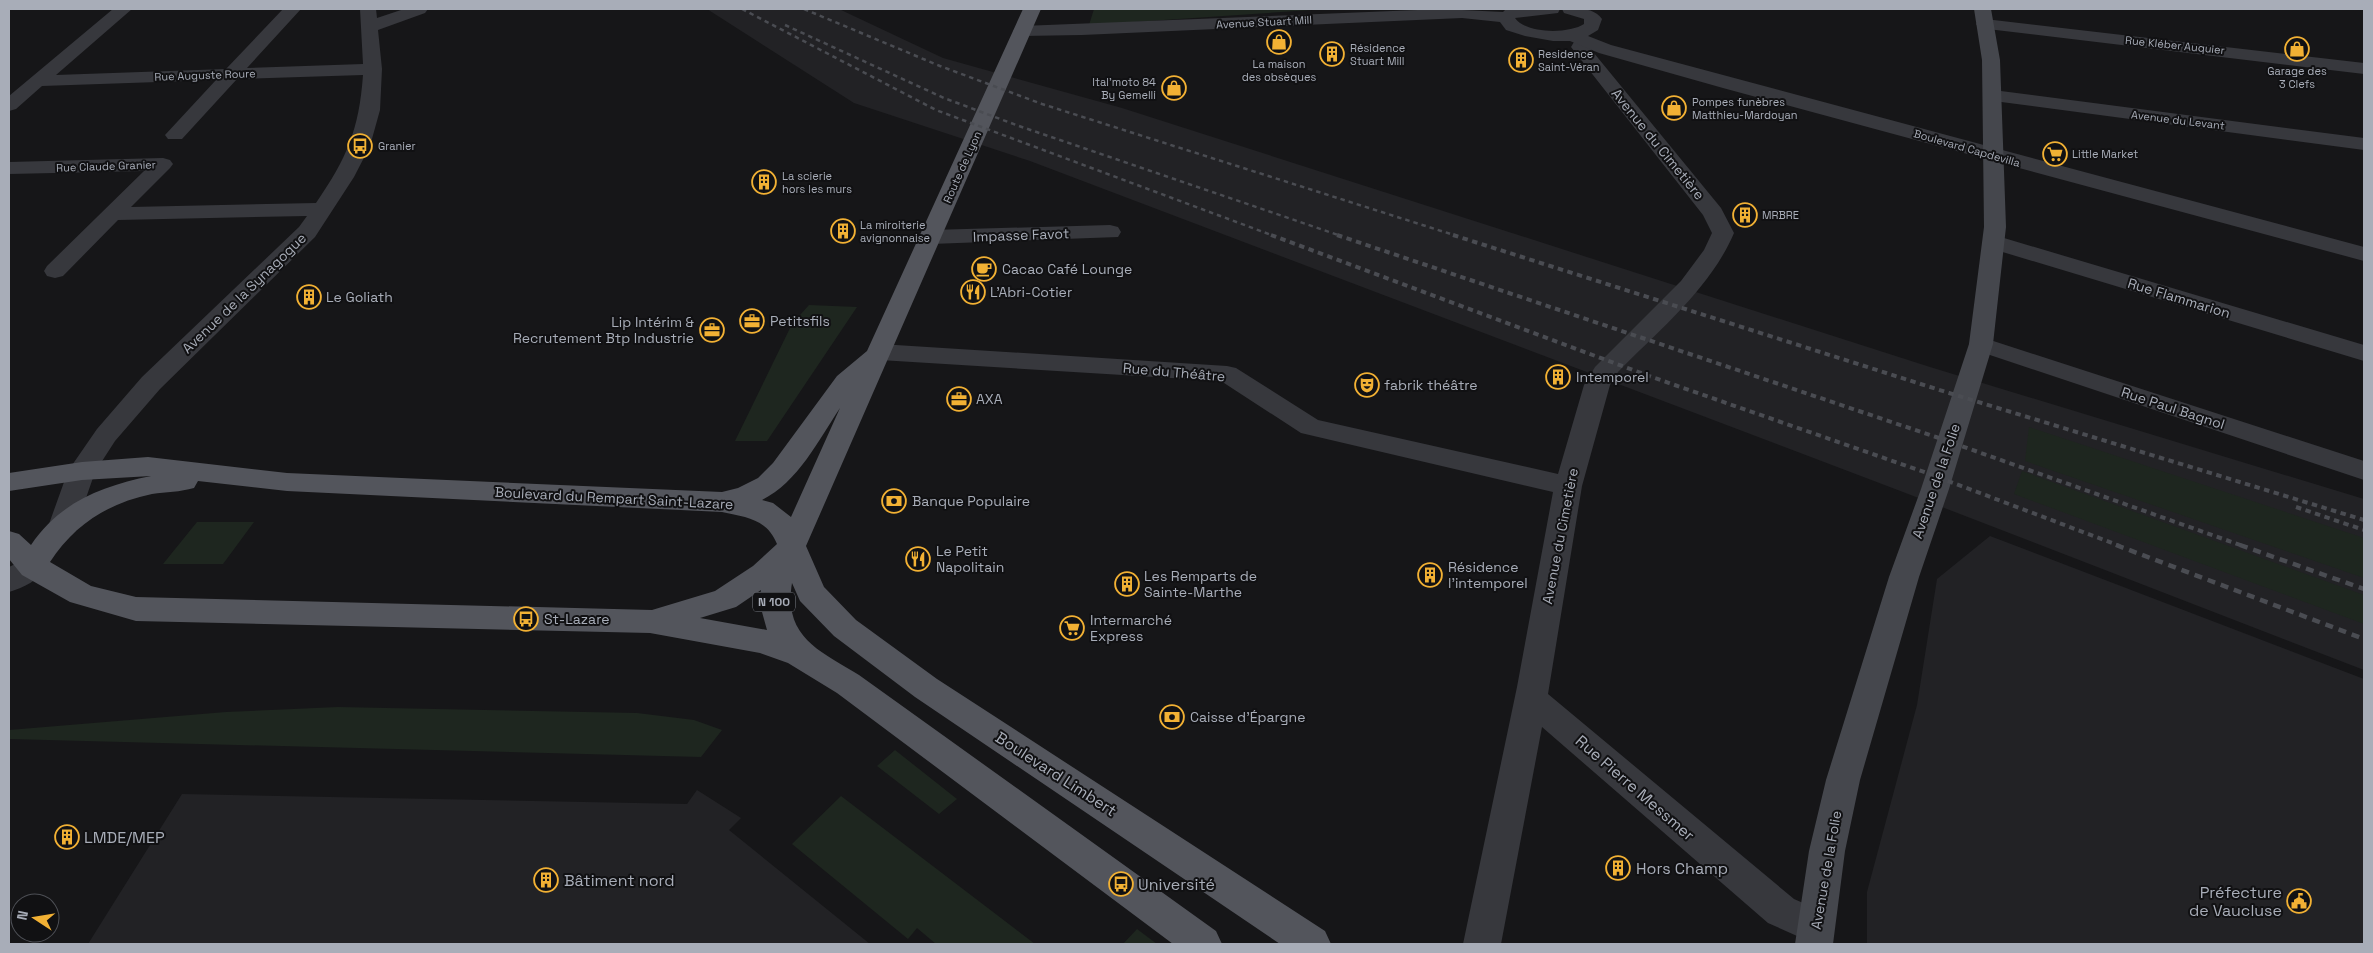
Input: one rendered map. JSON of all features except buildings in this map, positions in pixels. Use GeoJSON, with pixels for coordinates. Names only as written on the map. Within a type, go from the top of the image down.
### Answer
{"type":"FeatureCollection","features":[{"type":"Feature","properties":{"kind":"main road","name":"Route de Lyon"},"geometry":{"type":"LineString","coordinates":[[799,654],[780,625],[774,601],[778,577],[1032,9]]}},
{"type":"Feature","properties":{"kind":"main road","name":"Avenue de la Folie"},"geometry":{"type":"LineString","coordinates":[[1815,935],[1827,851],[1842,780],[1904,577],[1935,489],[1981,344],[1994,242],[1993,96],[1984,16]]}},
{"type":"Feature","properties":{"kind":"main road","name":"Route de Lyon"},"geometry":{"type":"LineString","coordinates":[[722,502],[746,496],[768,485],[800,449],[846,382],[880,352]]}},
{"type":"Feature","properties":{"kind":"main road","name":"Boulevard du Rempart Saint-Lazare"},"geometry":{"type":"LineString","coordinates":[[9,482],[82,471],[148,466],[252,479],[722,502],[764,510],[785,529],[792,548]]}},
{"type":"Feature","properties":{"kind":"main road","name":"Boulevard du Rempart Saint-Lazare"},"geometry":{"type":"LineString","coordinates":[[20,574],[63,524],[100,500],[162,482],[252,479]]}},
{"type":"Feature","properties":{"kind":"main road"},"geometry":{"type":"LineString","coordinates":[[9,541],[20,574],[49,579],[97,601],[136,609],[650,621],[763,641],[799,654],[848,684],[1203,944]]}},
{"type":"Feature","properties":{"kind":"main road","name":"Boulevard Limbert"},"geometry":{"type":"LineString","coordinates":[[792,548],[811,593],[845,628],[926,688],[1312,944]]}},
{"type":"Feature","properties":{"kind":"main road"},"geometry":{"type":"LineString","coordinates":[[650,621],[725,598],[763,574],[792,548]]}},
{"type":"Feature","properties":{"kind":"street"},"geometry":{"type":"LineString","coordinates":[[9,105],[124,9]]}},
{"type":"Feature","properties":{"kind":"street"},"geometry":{"type":"LineString","coordinates":[[175,135],[292,9]]}},
{"type":"Feature","properties":{"kind":"street"},"geometry":{"type":"LineString","coordinates":[[369,18],[419,9]]}},
{"type":"Feature","properties":{"kind":"street"},"geometry":{"type":"LineString","coordinates":[[1506,17],[1514,12],[1552,9]]}},
{"type":"Feature","properties":{"kind":"street"},"geometry":{"type":"LineString","coordinates":[[1577,38],[1593,22],[1591,16],[1580,10]]}},
{"type":"Feature","properties":{"kind":"street","name":"Avenue Stuart Mill"},"geometry":{"type":"LineString","coordinates":[[1022,31],[1082,30],[1462,12],[1506,17]]}},
{"type":"Feature","properties":{"kind":"street","name":"Rue Kléber Auquier"},"geometry":{"type":"LineString","coordinates":[[1984,16],[2364,69]]}},
{"type":"Feature","properties":{"kind":"street","name":"Boulevard Capdevilla"},"geometry":{"type":"LineString","coordinates":[[1506,17],[1512,26],[1521,30],[1577,38],[1730,84],[2364,254]]}},
{"type":"Feature","properties":{"kind":"street","name":"Avenue de la Synagogue"},"geometry":{"type":"LineString","coordinates":[[63,524],[82,471],[106,435],[151,383],[307,232],[344,177],[360,146],[370,110],[373,69],[369,18]]}},
{"type":"Feature","properties":{"kind":"street","name":"Avenue du Cimetière"},"geometry":{"type":"LineString","coordinates":[[1482,944],[1530,698],[1568,486],[1597,384],[1608,367],[1701,270],[1718,249],[1723,233],[1713,213],[1580,47],[1577,38]]}},
{"type":"Feature","properties":{"kind":"street","name":"Rue Auguste Roure"},"geometry":{"type":"LineString","coordinates":[[38,81],[373,69]]}},
{"type":"Feature","properties":{"kind":"street","name":"Avenue du Levant"},"geometry":{"type":"LineString","coordinates":[[1993,96],[2364,144]]}},
{"type":"Feature","properties":{"kind":"street","name":"Rue Claude Granier"},"geometry":{"type":"LineString","coordinates":[[9,168],[163,164],[55,271]]}},
{"type":"Feature","properties":{"kind":"street"},"geometry":{"type":"LineString","coordinates":[[112,214],[321,209]]}},
{"type":"Feature","properties":{"kind":"street","name":"Impasse Favot"},"geometry":{"type":"LineString","coordinates":[[931,237],[1110,232]]}},
{"type":"Feature","properties":{"kind":"street","name":"Rue Flammarion"},"geometry":{"type":"LineString","coordinates":[[1994,242],[2364,353]]}},
{"type":"Feature","properties":{"kind":"street","name":"Rue Paul Bagnol"},"geometry":{"type":"LineString","coordinates":[[1981,344],[2364,471]]}},
{"type":"Feature","properties":{"kind":"street","name":"Rue du Théâtre"},"geometry":{"type":"LineString","coordinates":[[880,352],[1227,374],[1310,427],[1568,486]]}},
{"type":"Feature","properties":{"kind":"street","name":"Rue Pierre Messmer"},"geometry":{"type":"LineString","coordinates":[[1530,698],[1781,911],[1815,935]]}},
{"type":"Feature","properties":{"kind":"shaded area"},"geometry":{"type":"Polygon","coordinates":[[[707,9],[839,9],[943,58],[1122,108],[1930,367],[2364,499],[2364,670],[1903,492],[1030,161],[854,103],[707,9]]]}},
{"type":"Feature","properties":{"kind":"shaded area"},"geometry":{"type":"Polygon","coordinates":[[[1094,9],[1327,9],[1089,25],[1094,9]]]}},
{"type":"Feature","properties":{"kind":"shaded area"},"geometry":{"type":"Polygon","coordinates":[[[809,305],[857,307],[767,441],[735,441],[792,324],[809,305]]]}},
{"type":"Feature","properties":{"kind":"shaded area"},"geometry":{"type":"Polygon","coordinates":[[[2029,427],[2364,538],[2364,578],[2025,461],[2029,427]]]}},
{"type":"Feature","properties":{"kind":"shaded area"},"geometry":{"type":"Polygon","coordinates":[[[2022,471],[2364,595],[2364,624],[2014,494],[2022,471]]]}},
{"type":"Feature","properties":{"kind":"shaded area"},"geometry":{"type":"Polygon","coordinates":[[[197,522],[254,522],[223,564],[163,564],[197,522]]]}},
{"type":"Feature","properties":{"kind":"shaded area","name":"Préfecture de Vaucluse"},"geometry":{"type":"Polygon","coordinates":[[[1990,536],[2364,679],[2364,944],[1867,944],[1867,892],[1917,705],[1937,579],[1990,536]]]}},
{"type":"Feature","properties":{"kind":"shaded area"},"geometry":{"type":"Polygon","coordinates":[[[338,707],[637,713],[694,720],[722,730],[701,757],[9,739],[9,730],[226,712],[338,707]]]}},
{"type":"Feature","properties":{"kind":"shaded area"},"geometry":{"type":"Polygon","coordinates":[[[895,750],[957,799],[939,814],[877,766],[895,750]]]}},
{"type":"Feature","properties":{"kind":"shaded area"},"geometry":{"type":"Polygon","coordinates":[[[697,790],[741,818],[729,830],[870,944],[88,944],[182,794],[687,804],[697,790]]]}},
{"type":"Feature","properties":{"kind":"shaded area"},"geometry":{"type":"Polygon","coordinates":[[[841,796],[1035,944],[936,944],[917,928],[908,939],[792,844],[841,796]]]}},
{"type":"Feature","properties":{"kind":"shaded area"},"geometry":{"type":"Polygon","coordinates":[[[1137,929],[1157,944],[1123,944],[1137,929]]]}},
{"type":"Feature","properties":{"kind":"railway"},"geometry":{"type":"LineString","coordinates":[[742,9],[936,110],[1274,236]]}},
{"type":"Feature","properties":{"kind":"railway"},"geometry":{"type":"LineString","coordinates":[[804,9],[940,66],[1042,104],[1457,236]]}},
{"type":"Feature","properties":{"kind":"railway"},"geometry":{"type":"LineString","coordinates":[[785,25],[944,98],[1019,126],[1341,236]]}},
{"type":"Feature","properties":{"kind":"railway"},"geometry":{"type":"LineString","coordinates":[[1271,235],[1649,376],[1927,473],[2120,546]]}},
{"type":"Feature","properties":{"kind":"railway"},"geometry":{"type":"LineString","coordinates":[[1337,235],[1936,437],[2243,546]]}},
{"type":"Feature","properties":{"kind":"railway"},"geometry":{"type":"LineString","coordinates":[[1453,235],[1949,393],[2364,520]]}},
{"type":"Feature","properties":{"kind":"railway"},"geometry":{"type":"LineString","coordinates":[[2296,507],[2364,530]]}},
{"type":"Feature","properties":{"kind":"railway"},"geometry":{"type":"LineString","coordinates":[[2116,545],[2364,639]]}},
{"type":"Feature","properties":{"kind":"railway"},"geometry":{"type":"LineString","coordinates":[[2240,545],[2364,589]]}},
{"type":"Feature","properties":{"kind":"place","name":"La maison des obsèques"},"geometry":{"type":"Point","coordinates":[1279,42]}},
{"type":"Feature","properties":{"kind":"place","name":"Garage des 3 Clefs"},"geometry":{"type":"Point","coordinates":[2297,49]}},
{"type":"Feature","properties":{"kind":"place","name":"Résidence Stuart Mill"},"geometry":{"type":"Point","coordinates":[1332,54]}},
{"type":"Feature","properties":{"kind":"place","name":"Residence Saint-Véran"},"geometry":{"type":"Point","coordinates":[1521,60]}},
{"type":"Feature","properties":{"kind":"place","name":"Ital'moto 84 By Gemelli"},"geometry":{"type":"Point","coordinates":[1174,88]}},
{"type":"Feature","properties":{"kind":"place","name":"Pompes funèbres Matthieu-Mardoyan"},"geometry":{"type":"Point","coordinates":[1674,108]}},
{"type":"Feature","properties":{"kind":"place","name":"Granier"},"geometry":{"type":"Point","coordinates":[360,146]}},
{"type":"Feature","properties":{"kind":"place","name":"Little Market"},"geometry":{"type":"Point","coordinates":[2055,154]}},
{"type":"Feature","properties":{"kind":"place","name":"La scierie hors les murs"},"geometry":{"type":"Point","coordinates":[764,182]}},
{"type":"Feature","properties":{"kind":"place","name":"MRBRE"},"geometry":{"type":"Point","coordinates":[1745,215]}},
{"type":"Feature","properties":{"kind":"place","name":"La miroiterie avignonnaise"},"geometry":{"type":"Point","coordinates":[843,231]}},
{"type":"Feature","properties":{"kind":"place","name":"Cacao Café Lounge"},"geometry":{"type":"Point","coordinates":[984,269]}},
{"type":"Feature","properties":{"kind":"place","name":"L'Abri-Cotier"},"geometry":{"type":"Point","coordinates":[973,292]}},
{"type":"Feature","properties":{"kind":"place","name":"Le Goliath"},"geometry":{"type":"Point","coordinates":[309,297]}},
{"type":"Feature","properties":{"kind":"place","name":"Petitsfils"},"geometry":{"type":"Point","coordinates":[752,321]}},
{"type":"Feature","properties":{"kind":"place","name":"Lip Intérim & Recrutement Btp Industrie"},"geometry":{"type":"Point","coordinates":[712,330]}},
{"type":"Feature","properties":{"kind":"place","name":"Intemporel"},"geometry":{"type":"Point","coordinates":[1558,377]}},
{"type":"Feature","properties":{"kind":"place","name":"fabrik théâtre"},"geometry":{"type":"Point","coordinates":[1367,385]}},
{"type":"Feature","properties":{"kind":"place","name":"AXA"},"geometry":{"type":"Point","coordinates":[959,399]}},
{"type":"Feature","properties":{"kind":"place","name":"Banque Populaire"},"geometry":{"type":"Point","coordinates":[894,501]}},
{"type":"Feature","properties":{"kind":"place","name":"Le Petit Napolitain"},"geometry":{"type":"Point","coordinates":[918,559]}},
{"type":"Feature","properties":{"kind":"place","name":"Résidence l'intemporel"},"geometry":{"type":"Point","coordinates":[1430,575]}},
{"type":"Feature","properties":{"kind":"place","name":"Les Remparts de Sainte-Marthe"},"geometry":{"type":"Point","coordinates":[1127,584]}},
{"type":"Feature","properties":{"kind":"place","name":"St-Lazare"},"geometry":{"type":"Point","coordinates":[526,619]}},
{"type":"Feature","properties":{"kind":"place","name":"Intermarché Express"},"geometry":{"type":"Point","coordinates":[1072,628]}},
{"type":"Feature","properties":{"kind":"place","name":"Caisse d'Épargne"},"geometry":{"type":"Point","coordinates":[1172,717]}},
{"type":"Feature","properties":{"kind":"place","name":"LMDE/MEP"},"geometry":{"type":"Point","coordinates":[67,837]}},
{"type":"Feature","properties":{"kind":"place","name":"Hors Champ"},"geometry":{"type":"Point","coordinates":[1618,868]}},
{"type":"Feature","properties":{"kind":"place","name":"Bâtiment nord"},"geometry":{"type":"Point","coordinates":[546,880]}},
{"type":"Feature","properties":{"kind":"place","name":"Université"},"geometry":{"type":"Point","coordinates":[1121,884]}},
{"type":"Feature","properties":{"kind":"place","name":"Préfecture de Vaucluse"},"geometry":{"type":"Point","coordinates":[2299,901]}}]}
